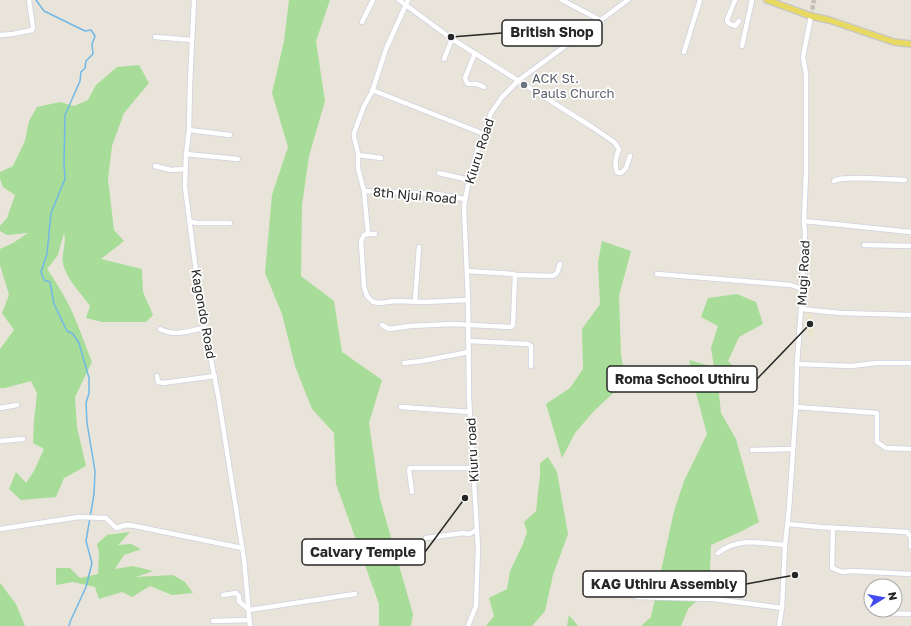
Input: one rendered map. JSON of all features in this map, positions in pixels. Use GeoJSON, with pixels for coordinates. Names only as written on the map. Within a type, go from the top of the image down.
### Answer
{"type":"FeatureCollection","features":[{"type":"Feature","properties":{"kind":"main road"},"geometry":{"type":"LineString","coordinates":[[767,0],[811,16],[829,20],[894,42],[911,44]]}},
{"type":"Feature","properties":{"kind":"street"},"geometry":{"type":"LineString","coordinates":[[0,35],[32,30],[29,0]]}},
{"type":"Feature","properties":{"kind":"street","name":"Kagondo Road"},"geometry":{"type":"LineString","coordinates":[[194,0],[189,130],[186,154],[185,187],[204,328],[215,376],[242,548],[250,626]]}},
{"type":"Feature","properties":{"kind":"street"},"geometry":{"type":"LineString","coordinates":[[362,22],[373,0]]}},
{"type":"Feature","properties":{"kind":"street"},"geometry":{"type":"LineString","coordinates":[[399,0],[407,2],[452,38],[592,126],[614,142],[618,149],[615,160],[615,168],[617,172],[621,173],[626,168],[630,156]]}},
{"type":"Feature","properties":{"kind":"street"},"geometry":{"type":"LineString","coordinates":[[562,0],[600,20]]}},
{"type":"Feature","properties":{"kind":"street"},"geometry":{"type":"LineString","coordinates":[[684,52],[700,0]]}},
{"type":"Feature","properties":{"kind":"street"},"geometry":{"type":"LineString","coordinates":[[735,0],[727,20],[728,23],[735,26],[738,21]]}},
{"type":"Feature","properties":{"kind":"street"},"geometry":{"type":"LineString","coordinates":[[742,46],[752,0]]}},
{"type":"Feature","properties":{"kind":"street","name":"Kiuru Road"},"geometry":{"type":"LineString","coordinates":[[467,271],[464,199],[477,151],[495,106],[519,80],[625,1]]}},
{"type":"Feature","properties":{"kind":"street"},"geometry":{"type":"LineString","coordinates":[[368,234],[365,191],[358,168],[358,154],[354,133],[364,106],[372,90],[386,49],[407,2]]}},
{"type":"Feature","properties":{"kind":"street","name":"Mugi Road"},"geometry":{"type":"LineString","coordinates":[[779,626],[782,608],[785,545],[788,524],[796,407],[797,364],[805,234],[804,221],[807,115],[806,74],[803,57],[811,16]]}},
{"type":"Feature","properties":{"kind":"street"},"geometry":{"type":"LineString","coordinates":[[155,37],[192,40]]}},
{"type":"Feature","properties":{"kind":"street"},"geometry":{"type":"LineString","coordinates":[[444,59],[452,38]]}},
{"type":"Feature","properties":{"kind":"street"},"geometry":{"type":"LineString","coordinates":[[475,53],[465,78],[469,84],[477,84],[484,87]]}},
{"type":"Feature","properties":{"kind":"street"},"geometry":{"type":"LineString","coordinates":[[372,90],[484,134]]}},
{"type":"Feature","properties":{"kind":"street"},"geometry":{"type":"LineString","coordinates":[[189,130],[230,135]]}},
{"type":"Feature","properties":{"kind":"street"},"geometry":{"type":"LineString","coordinates":[[186,154],[238,159]]}},
{"type":"Feature","properties":{"kind":"street"},"geometry":{"type":"LineString","coordinates":[[358,154],[381,158]]}},
{"type":"Feature","properties":{"kind":"street"},"geometry":{"type":"LineString","coordinates":[[155,166],[171,170],[186,169]]}},
{"type":"Feature","properties":{"kind":"street"},"geometry":{"type":"LineString","coordinates":[[439,173],[469,180]]}},
{"type":"Feature","properties":{"kind":"street"},"geometry":{"type":"LineString","coordinates":[[834,181],[837,179],[854,178],[905,180]]}},
{"type":"Feature","properties":{"kind":"street","name":"8th Njui Road"},"geometry":{"type":"LineString","coordinates":[[365,191],[438,194],[464,199]]}},
{"type":"Feature","properties":{"kind":"street"},"geometry":{"type":"LineString","coordinates":[[189,220],[197,223],[230,223]]}},
{"type":"Feature","properties":{"kind":"street"},"geometry":{"type":"LineString","coordinates":[[804,221],[911,232]]}},
{"type":"Feature","properties":{"kind":"street"},"geometry":{"type":"LineString","coordinates":[[375,234],[368,234],[364,236],[361,241],[364,287],[367,296],[373,302],[468,300]]}},
{"type":"Feature","properties":{"kind":"street"},"geometry":{"type":"LineString","coordinates":[[864,245],[911,246]]}},
{"type":"Feature","properties":{"kind":"street"},"geometry":{"type":"LineString","coordinates":[[415,301],[419,247]]}},
{"type":"Feature","properties":{"kind":"street"},"geometry":{"type":"LineString","coordinates":[[467,271],[515,275],[553,276],[557,273],[560,264]]}},
{"type":"Feature","properties":{"kind":"street","name":"Kiuru road"},"geometry":{"type":"LineString","coordinates":[[467,271],[470,412],[478,548],[476,606],[468,626]]}},
{"type":"Feature","properties":{"kind":"street"},"geometry":{"type":"LineString","coordinates":[[657,274],[791,285],[802,289]]}},
{"type":"Feature","properties":{"kind":"street"},"geometry":{"type":"LineString","coordinates":[[382,325],[389,330],[410,326],[469,325],[510,328],[513,325],[515,275]]}},
{"type":"Feature","properties":{"kind":"street"},"geometry":{"type":"LineString","coordinates":[[801,309],[840,313],[911,314]]}},
{"type":"Feature","properties":{"kind":"street"},"geometry":{"type":"LineString","coordinates":[[160,329],[176,334],[204,328]]}},
{"type":"Feature","properties":{"kind":"street"},"geometry":{"type":"LineString","coordinates":[[469,341],[528,344],[531,346],[531,366]]}},
{"type":"Feature","properties":{"kind":"street"},"geometry":{"type":"LineString","coordinates":[[404,363],[469,352]]}},
{"type":"Feature","properties":{"kind":"street"},"geometry":{"type":"LineString","coordinates":[[797,364],[851,366],[877,363],[911,363]]}},
{"type":"Feature","properties":{"kind":"street"},"geometry":{"type":"LineString","coordinates":[[157,376],[158,382],[163,383],[215,376]]}},
{"type":"Feature","properties":{"kind":"street"},"geometry":{"type":"LineString","coordinates":[[0,408],[17,405]]}},
{"type":"Feature","properties":{"kind":"street"},"geometry":{"type":"LineString","coordinates":[[401,407],[470,412]]}},
{"type":"Feature","properties":{"kind":"street"},"geometry":{"type":"LineString","coordinates":[[796,407],[877,413],[877,442],[886,448],[911,449]]}},
{"type":"Feature","properties":{"kind":"street"},"geometry":{"type":"LineString","coordinates":[[0,441],[23,439]]}},
{"type":"Feature","properties":{"kind":"street"},"geometry":{"type":"LineString","coordinates":[[752,450],[792,449]]}},
{"type":"Feature","properties":{"kind":"street"},"geometry":{"type":"LineString","coordinates":[[412,492],[410,468],[473,468]]}},
{"type":"Feature","properties":{"kind":"street"},"geometry":{"type":"LineString","coordinates":[[0,529],[79,517],[106,518],[116,528],[126,525],[135,526],[242,548]]}},
{"type":"Feature","properties":{"kind":"street"},"geometry":{"type":"LineString","coordinates":[[788,524],[907,532],[911,536],[911,547]]}},
{"type":"Feature","properties":{"kind":"street"},"geometry":{"type":"LineString","coordinates":[[833,528],[832,568],[842,572],[852,570],[911,574]]}},
{"type":"Feature","properties":{"kind":"street"},"geometry":{"type":"LineString","coordinates":[[426,538],[463,533],[469,534],[477,530]]}},
{"type":"Feature","properties":{"kind":"street"},"geometry":{"type":"LineString","coordinates":[[718,553],[733,544],[748,542],[785,545]]}},
{"type":"Feature","properties":{"kind":"street"},"geometry":{"type":"LineString","coordinates":[[223,595],[236,593],[239,596],[240,601],[249,610],[355,594]]}},
{"type":"Feature","properties":{"kind":"street"},"geometry":{"type":"LineString","coordinates":[[636,597],[714,599],[782,608]]}},
{"type":"Feature","properties":{"kind":"street"},"geometry":{"type":"LineString","coordinates":[[213,621],[249,620]]}},
{"type":"Feature","properties":{"kind":"shaded area"},"geometry":{"type":"Polygon","coordinates":[[[812,312],[813,335],[809,337],[807,314],[812,312]]]}},
{"type":"Feature","properties":{"kind":"green space"},"geometry":{"type":"Polygon","coordinates":[[[289,0],[330,0],[316,41],[325,101],[309,156],[302,205],[301,276],[334,301],[342,352],[382,380],[369,423],[380,499],[413,614],[411,626],[379,626],[379,604],[336,484],[334,433],[312,409],[295,366],[282,314],[265,273],[272,195],[288,147],[272,93],[284,41],[289,0]]]}},
{"type":"Feature","properties":{"kind":"green space"},"geometry":{"type":"Polygon","coordinates":[[[139,65],[149,83],[124,113],[112,146],[108,179],[114,230],[124,241],[101,259],[142,269],[143,292],[153,315],[146,322],[102,322],[86,318],[90,306],[71,281],[63,264],[65,240],[64,233],[58,255],[47,269],[70,308],[92,362],[75,397],[77,427],[86,466],[64,478],[56,497],[21,500],[9,489],[16,472],[26,483],[34,471],[44,449],[33,443],[37,393],[31,381],[0,388],[0,349],[14,330],[2,313],[9,295],[0,265],[0,249],[13,243],[28,233],[7,235],[0,231],[0,226],[7,218],[15,195],[3,187],[0,179],[0,172],[13,166],[25,141],[29,121],[37,107],[60,102],[74,106],[88,100],[96,85],[117,67],[139,65]]]}},
{"type":"Feature","properties":{"kind":"green space"},"geometry":{"type":"Polygon","coordinates":[[[602,241],[631,251],[619,296],[621,355],[626,381],[593,412],[575,433],[562,458],[546,404],[570,388],[583,369],[582,329],[600,304],[598,262],[602,241]]]}},
{"type":"Feature","properties":{"kind":"green space"},"geometry":{"type":"Polygon","coordinates":[[[737,294],[756,302],[763,324],[739,337],[728,361],[746,379],[718,385],[721,413],[736,439],[759,522],[711,545],[710,571],[714,585],[688,609],[681,626],[641,626],[651,617],[674,511],[684,481],[707,434],[689,360],[714,367],[711,348],[718,326],[701,317],[708,298],[737,294]]]}},
{"type":"Feature","properties":{"kind":"green space"},"geometry":{"type":"Polygon","coordinates":[[[548,457],[557,472],[568,534],[553,575],[545,611],[532,626],[486,626],[494,616],[489,598],[507,589],[510,571],[527,532],[524,522],[536,511],[540,463],[548,457]]]}},
{"type":"Feature","properties":{"kind":"green space"},"geometry":{"type":"Polygon","coordinates":[[[130,532],[118,545],[131,544],[141,549],[124,555],[115,569],[133,566],[153,571],[136,577],[173,575],[185,582],[193,593],[172,595],[150,586],[132,597],[122,592],[99,599],[95,587],[73,582],[56,585],[56,568],[70,568],[80,578],[98,574],[99,553],[97,544],[107,535],[130,532]]]}},
{"type":"Feature","properties":{"kind":"green space"},"geometry":{"type":"Polygon","coordinates":[[[0,583],[16,604],[25,626],[0,626],[0,583]]]}},
{"type":"Feature","properties":{"kind":"green space"},"geometry":{"type":"Polygon","coordinates":[[[569,615],[578,626],[567,626],[569,615]]]}},
{"type":"Feature","properties":{"kind":"waterway"},"geometry":{"type":"LineString","coordinates":[[36,0],[44,11],[85,31],[91,30],[95,36],[92,44],[93,54],[86,61],[85,68],[81,72],[80,81],[65,115],[65,179],[51,213],[47,254],[41,272],[44,280],[50,282],[54,304],[67,331],[73,334],[79,343],[89,378],[89,393],[86,403],[87,423],[95,471],[94,494],[86,541],[92,563],[86,587],[69,626]]}},
{"type":"Feature","properties":{"kind":"tunnel"},"geometry":{"type":"LineString","coordinates":[[811,16],[814,0]]}},
{"type":"Feature","properties":{"kind":"place","name":"British Shop"},"geometry":{"type":"Point","coordinates":[451,37]}},
{"type":"Feature","properties":{"kind":"place","name":"ACK St. Pauls Church"},"geometry":{"type":"Point","coordinates":[524,85]}},
{"type":"Feature","properties":{"kind":"place","name":"Roma School Uthiru"},"geometry":{"type":"Point","coordinates":[810,324]}},
{"type":"Feature","properties":{"kind":"place","name":"Calvary Temple"},"geometry":{"type":"Point","coordinates":[465,498]}},
{"type":"Feature","properties":{"kind":"place","name":"KAG Uthiru Assembly"},"geometry":{"type":"Point","coordinates":[795,575]}}]}
